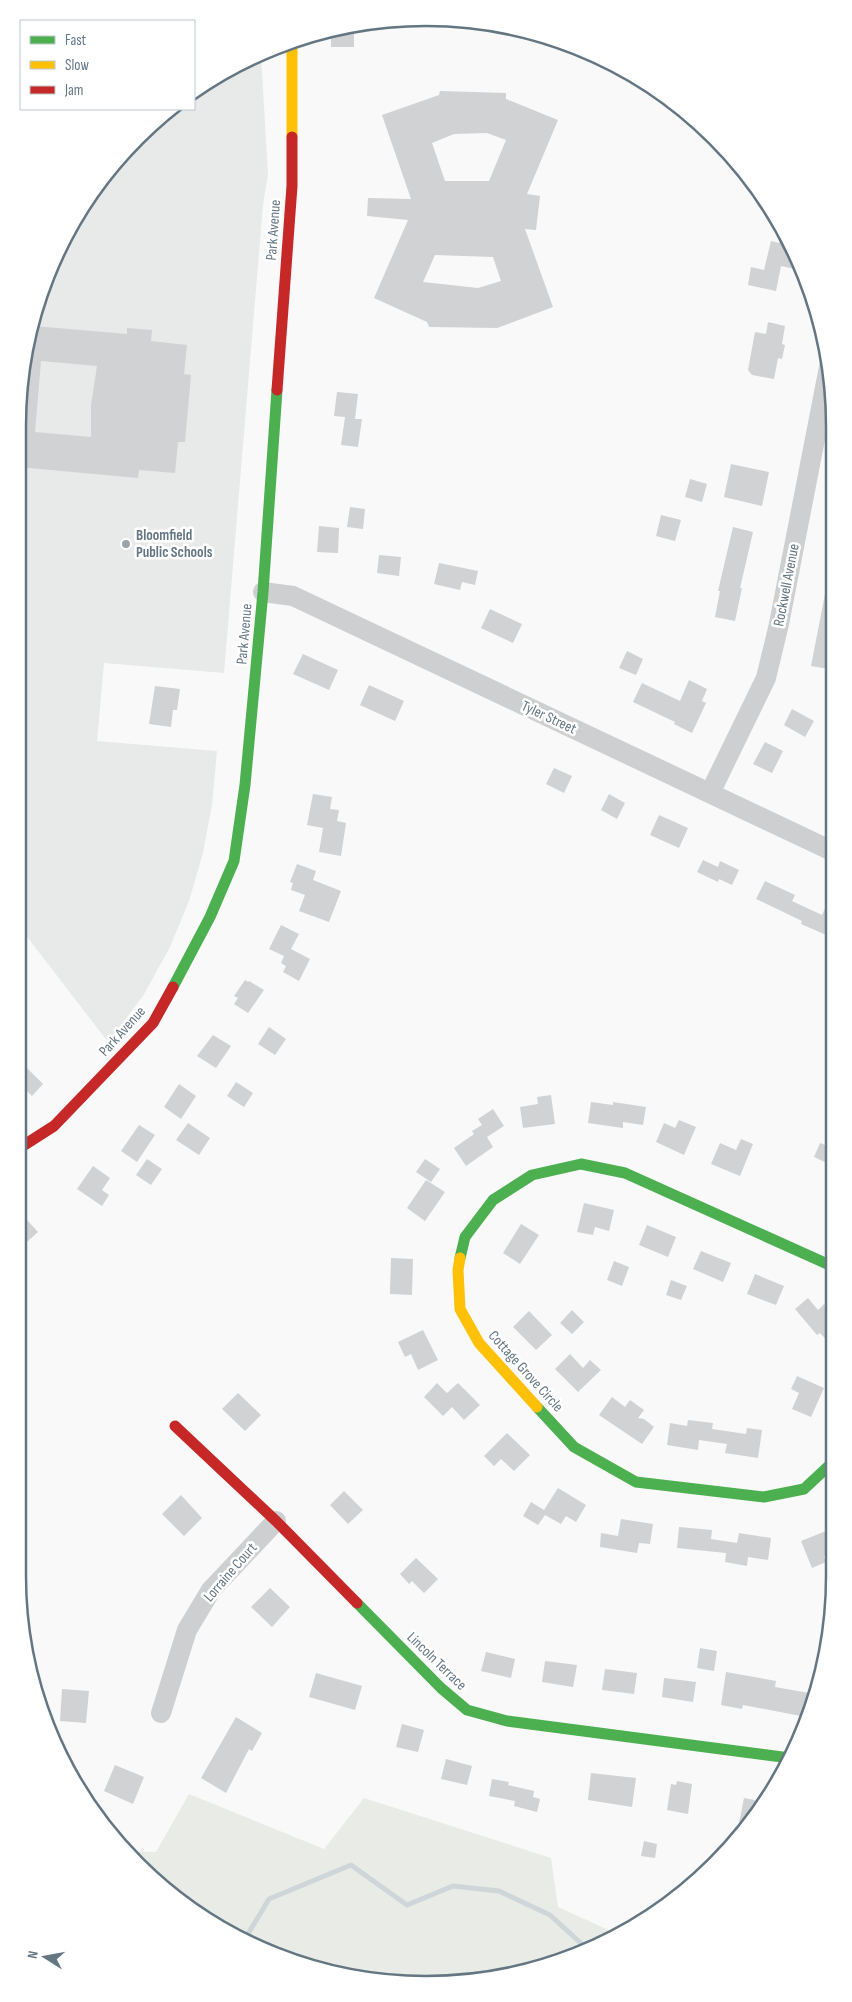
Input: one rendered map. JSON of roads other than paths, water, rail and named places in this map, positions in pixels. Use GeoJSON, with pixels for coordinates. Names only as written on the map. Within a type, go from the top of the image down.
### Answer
{"type":"FeatureCollection","features":[{"type":"Feature","properties":{"kind":"street","name":"Park Avenue"},"geometry":{"type":"LineString","coordinates":[[26,1144],[54,1126],[153,1023],[210,917],[234,862],[245,785],[263,592],[292,186],[292,49]]}},
{"type":"Feature","properties":{"kind":"street","name":"Rockwell Avenue"},"geometry":{"type":"LineString","coordinates":[[710,793],[766,678],[779,624],[824,392]]}},
{"type":"Feature","properties":{"kind":"street","name":"Tyler Street"},"geometry":{"type":"LineString","coordinates":[[263,592],[293,596],[826,849]]}},
{"type":"Feature","properties":{"kind":"street","name":"Cottage Grove Circle"},"geometry":{"type":"LineString","coordinates":[[826,1263],[625,1172],[581,1164],[532,1175],[493,1200],[465,1237],[458,1270],[460,1309],[479,1343],[574,1447],[636,1482],[764,1496],[804,1489],[826,1468]]}},
{"type":"Feature","properties":{"kind":"street","name":"Lincoln Terrace"},"geometry":{"type":"LineString","coordinates":[[175,1426],[276,1521],[440,1688],[467,1710],[507,1721],[783,1757]]}},
{"type":"Feature","properties":{"kind":"street","name":"Lorraine Court"},"geometry":{"type":"LineString","coordinates":[[161,1713],[187,1630],[211,1590],[276,1521]]}},
{"type":"Feature","properties":{"kind":"waterway"},"geometry":{"type":"LineString","coordinates":[[248,1934],[269,1899],[351,1865],[407,1905],[453,1886],[499,1891],[550,1915],[582,1944]]}},
{"type":"Feature","properties":{"kind":"place","name":"Bloomfield Public Schools"},"geometry":{"type":"Point","coordinates":[126,544]}}]}
